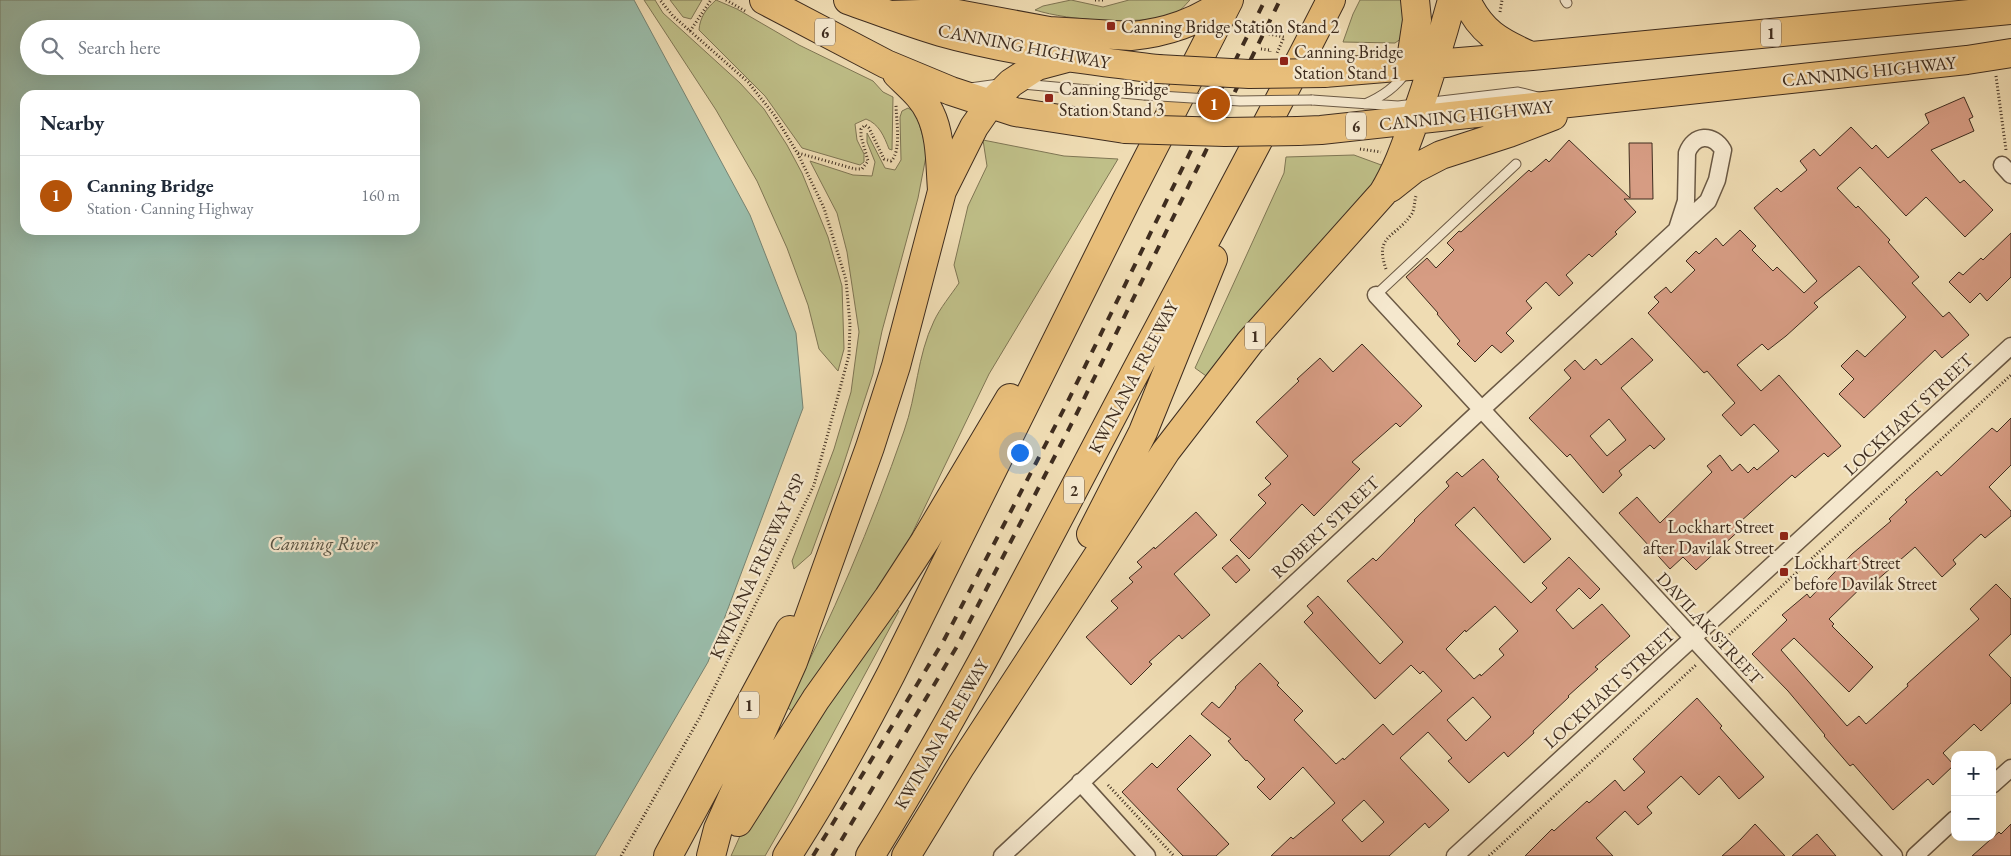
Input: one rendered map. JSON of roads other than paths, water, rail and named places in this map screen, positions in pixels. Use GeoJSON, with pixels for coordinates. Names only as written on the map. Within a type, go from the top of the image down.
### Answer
{"type":"FeatureCollection","features":[{"type":"Feature","properties":{"kind":"highway","name":"CANNING HIGHWAY"},"geometry":{"type":"LineString","coordinates":[[764,0],[886,64],[990,104],[1020,113],[1125,129],[1225,132],[1321,130],[1418,112],[1576,103],[1967,60],[2003,63]]}},
{"type":"Feature","properties":{"kind":"highway","name":"CANNING HIGHWAY"},"geometry":{"type":"LineString","coordinates":[[848,0],[890,16],[942,32],[1067,58],[1158,69],[1249,74],[1324,73],[1532,56],[1996,7]]}},
{"type":"Feature","properties":{"kind":"highway"},"geometry":{"type":"LineString","coordinates":[[890,16],[952,13],[1049,31],[1110,36],[1144,35],[1175,27],[1198,17],[1227,0]]}},
{"type":"Feature","properties":{"kind":"highway"},"geometry":{"type":"LineString","coordinates":[[787,856],[813,817],[856,742],[891,674],[1227,0]]}},
{"type":"Feature","properties":{"kind":"highway","name":"KWINANA FREEWAY"},"geometry":{"type":"LineString","coordinates":[[870,856],[906,798],[991,645],[1270,121],[1331,0]]}},
{"type":"Feature","properties":{"kind":"highway"},"geometry":{"type":"LineString","coordinates":[[1384,194],[1400,162],[1418,112],[1422,65],[1415,0]]}},
{"type":"Feature","properties":{"kind":"highway"},"geometry":{"type":"LineString","coordinates":[[1422,65],[1452,0]]}},
{"type":"Feature","properties":{"kind":"highway"},"geometry":{"type":"LineString","coordinates":[[1466,0],[1471,11],[1488,32],[1505,45],[1532,56]]}},
{"type":"Feature","properties":{"kind":"highway","name":"1"},"geometry":{"type":"LineString","coordinates":[[668,856],[832,554],[896,366],[942,191],[974,127],[990,104],[1011,83],[1038,66],[1067,58]]}},
{"type":"Feature","properties":{"kind":"highway","name":"1"},"geometry":{"type":"LineString","coordinates":[[886,64],[922,100],[931,114],[938,143],[942,191]]}},
{"type":"Feature","properties":{"kind":"highway","name":"1"},"geometry":{"type":"LineString","coordinates":[[906,856],[961,766],[1166,450],[1250,342],[1384,194],[1414,169],[1441,155],[1509,133],[1576,103]]}},
{"type":"Feature","properties":{"kind":"highway"},"geometry":{"type":"LineString","coordinates":[[961,766],[1106,507],[1143,432],[1270,121]]}},
{"type":"Feature","properties":{"kind":"highway"},"geometry":{"type":"LineString","coordinates":[[718,856],[788,740],[888,598],[925,541],[1126,200]]}},
{"type":"Feature","properties":{"kind":"highway"},"geometry":{"type":"LineString","coordinates":[[711,856],[718,829],[793,662],[832,554]]}},
{"type":"Feature","properties":{"kind":"street","name":"ROBERT STREET"},"geometry":{"type":"LineString","coordinates":[[1002,856],[1080,782],[1481,410],[1677,230],[1708,201],[1717,180],[1723,150],[1720,143],[1708,138],[1695,140],[1690,145],[1687,153],[1686,201],[1677,230]]}},
{"type":"Feature","properties":{"kind":"street"},"geometry":{"type":"LineString","coordinates":[[1687,165],[1692,175],[1702,184],[1711,184],[1717,180]]}},
{"type":"Feature","properties":{"kind":"street","name":"DAVILAK STREET"},"geometry":{"type":"LineString","coordinates":[[1376,295],[1894,856]]}},
{"type":"Feature","properties":{"kind":"street","name":"LOCKHART STREET"},"geometry":{"type":"LineString","coordinates":[[1455,856],[2011,346]]}},
{"type":"Feature","properties":{"kind":"street"},"geometry":{"type":"LineString","coordinates":[[1996,781],[2011,768]]}},
{"type":"Feature","properties":{"kind":"street"},"geometry":{"type":"LineString","coordinates":[[1080,782],[1148,856]]}},
{"type":"Feature","properties":{"kind":"street"},"geometry":{"type":"LineString","coordinates":[[1915,856],[1951,824]]}},
{"type":"Feature","properties":{"kind":"lane"},"geometry":{"type":"LineString","coordinates":[[1362,105],[1385,95],[1400,80],[1422,65]]}},
{"type":"Feature","properties":{"kind":"lane"},"geometry":{"type":"LineString","coordinates":[[951,90],[1011,83],[1240,102],[1312,100],[1362,105],[1398,106],[1418,112]]}},
{"type":"Feature","properties":{"kind":"lane"},"geometry":{"type":"LineString","coordinates":[[1376,295],[1516,164]]}},
{"type":"Feature","properties":{"kind":"water","name":"Canning River"},"geometry":{"type":"Polygon","coordinates":[[[0,0],[634,0],[750,215],[796,333],[803,408],[708,662],[595,856],[0,856],[0,0]]]}},
{"type":"Feature","properties":{"kind":"railway"},"geometry":{"type":"LineString","coordinates":[[813,856],[944,640],[1065,407],[1265,0]]}},
{"type":"Feature","properties":{"kind":"railway"},"geometry":{"type":"LineString","coordinates":[[832,856],[956,648],[1076,415],[1280,0]]}},
{"type":"Feature","properties":{"kind":"place","name":"Canning Bridge Station Stand 2"},"geometry":{"type":"Point","coordinates":[1111,26]}},
{"type":"Feature","properties":{"kind":"place","name":"Canning Bridge Station Stand 1"},"geometry":{"type":"Point","coordinates":[1284,61]}},
{"type":"Feature","properties":{"kind":"place","name":"Canning Bridge Station Stand 3"},"geometry":{"type":"Point","coordinates":[1049,98]}},
{"type":"Feature","properties":{"kind":"place","name":"Canning Bridge"},"geometry":{"type":"Point","coordinates":[1214,104]}},
{"type":"Feature","properties":{"kind":"place","name":"Lockhart Street after Davilak Street"},"geometry":{"type":"Point","coordinates":[1784,536]}},
{"type":"Feature","properties":{"kind":"place","name":"Lockhart Street before Davilak Street"},"geometry":{"type":"Point","coordinates":[1784,572]}}]}
